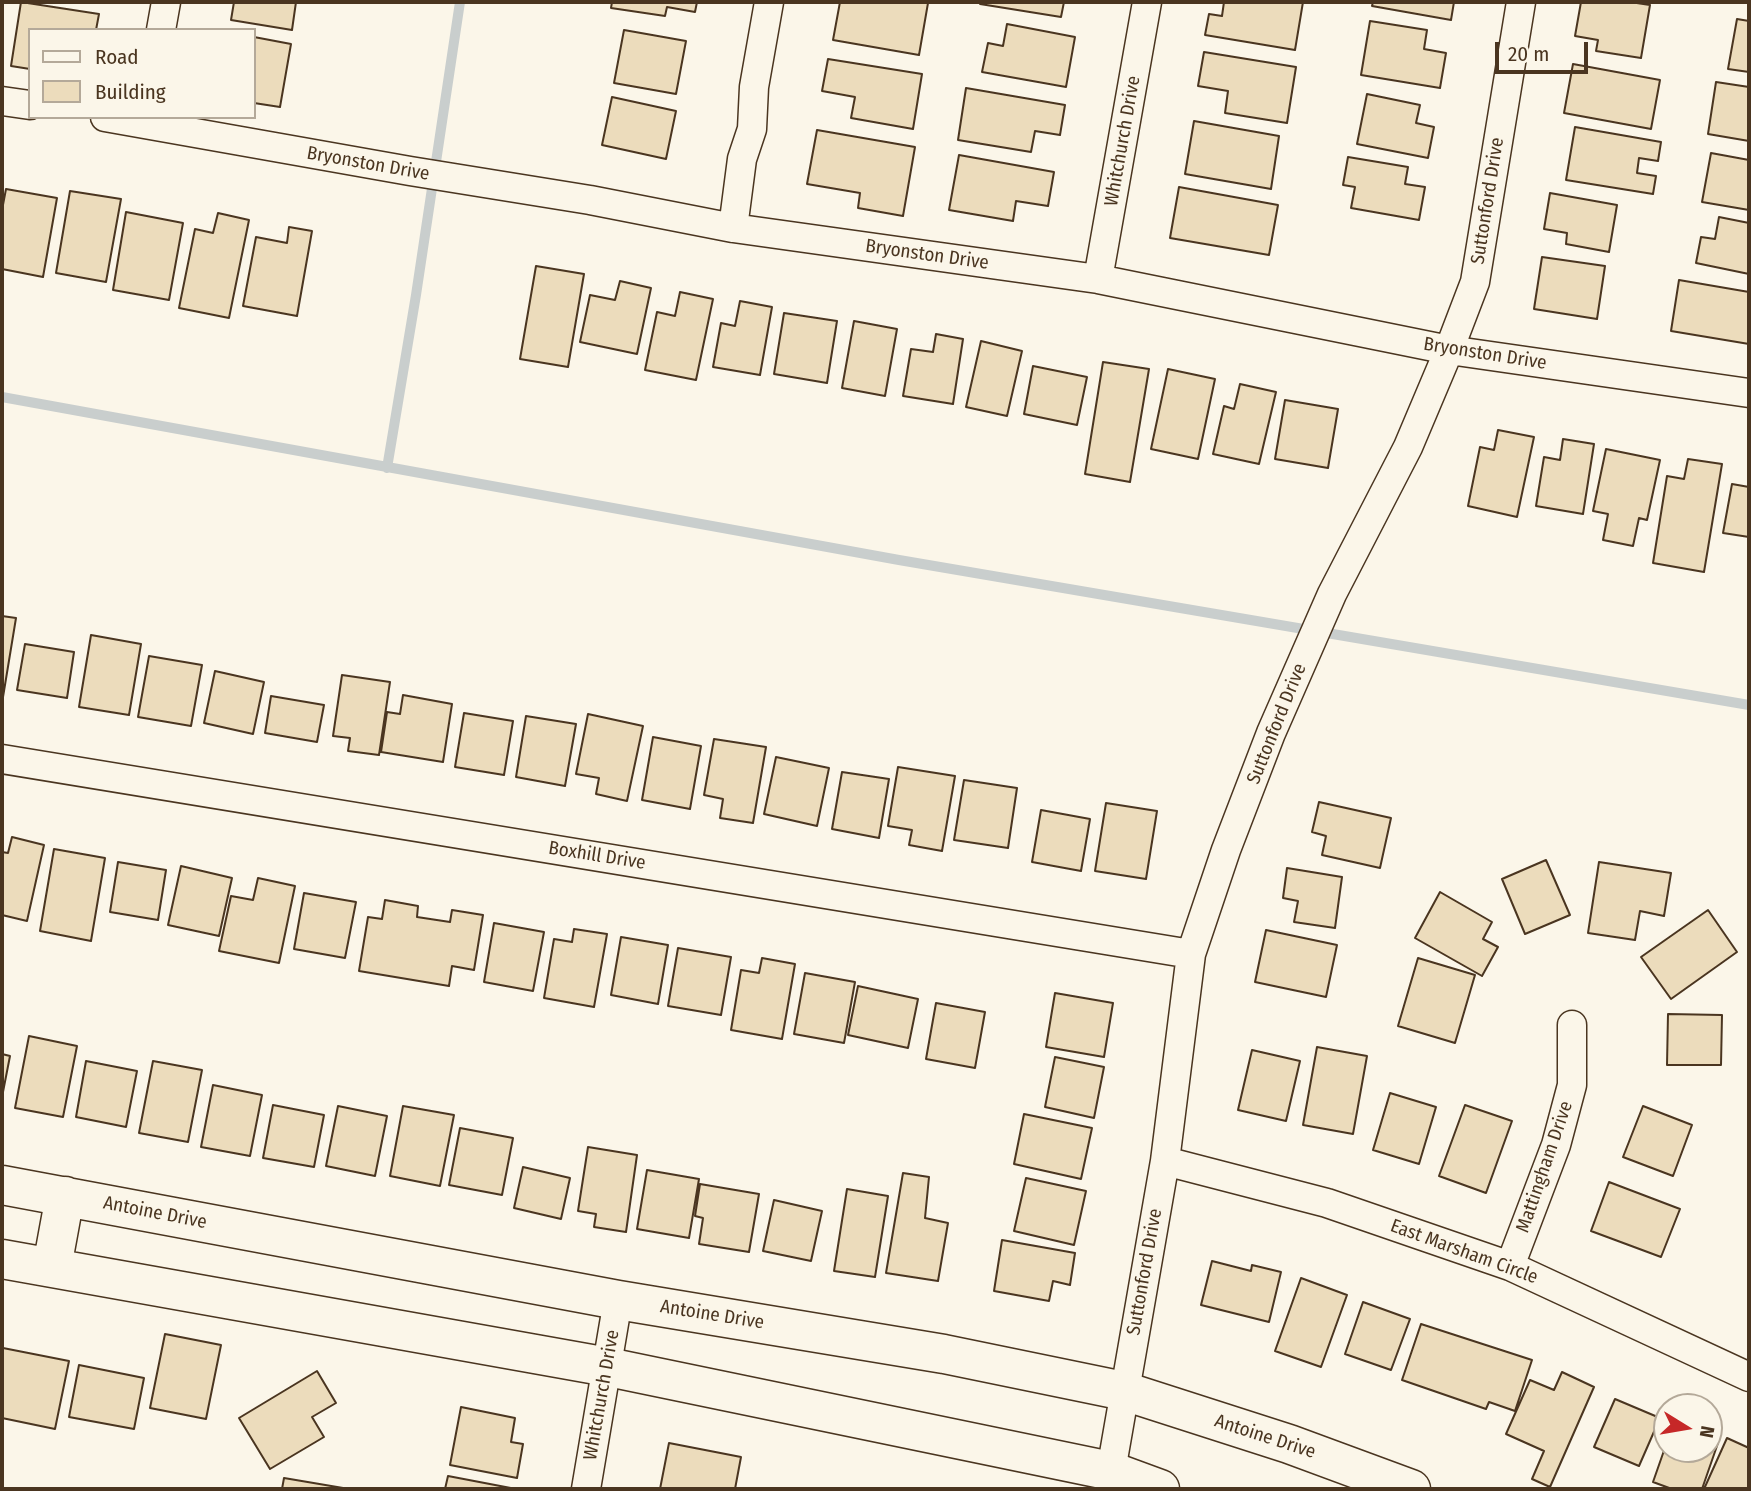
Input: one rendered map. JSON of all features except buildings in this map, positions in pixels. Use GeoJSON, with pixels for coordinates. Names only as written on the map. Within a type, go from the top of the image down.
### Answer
{"type":"FeatureCollection","features":[{"type":"Feature","properties":{"kind":"main road","name":"Antoine Drive"},"geometry":{"type":"LineString","coordinates":[[2,1185],[618,1300],[944,1354],[1124,1391],[1289,1444],[1411,1489]]}},
{"type":"Feature","properties":{"kind":"main road"},"geometry":{"type":"LineString","coordinates":[[52,1267],[65,1196]]}},
{"type":"Feature","properties":{"kind":"main road"},"geometry":{"type":"LineString","coordinates":[[2,1259],[608,1367],[1111,1471],[1160,1489]]}},
{"type":"Feature","properties":{"kind":"street"},"geometry":{"type":"LineString","coordinates":[[161,28],[166,2]]}},
{"type":"Feature","properties":{"kind":"street"},"geometry":{"type":"LineString","coordinates":[[733,228],[742,159],[752,129],[754,87],[769,2]]}},
{"type":"Feature","properties":{"kind":"street","name":"Whitchurch Drive"},"geometry":{"type":"LineString","coordinates":[[1098,279],[1147,2]]}},
{"type":"Feature","properties":{"kind":"street","name":"Suttonford Drive"},"geometry":{"type":"LineString","coordinates":[[1111,1471],[1165,1161],[1191,954],[1226,850],[1271,733],[1332,594],[1408,447],[1475,282],[1521,2]]}},
{"type":"Feature","properties":{"kind":"street"},"geometry":{"type":"LineString","coordinates":[[2,101],[28,105]]}},
{"type":"Feature","properties":{"kind":"street","name":"Bryonston Drive"},"geometry":{"type":"LineString","coordinates":[[146,120],[410,172],[590,200],[733,228],[1098,279],[1449,350],[1749,393]]}},
{"type":"Feature","properties":{"kind":"street","name":"Boxhill Drive"},"geometry":{"type":"LineString","coordinates":[[2,759],[1191,954]]}},
{"type":"Feature","properties":{"kind":"street","name":"Mattingham Drive"},"geometry":{"type":"LineString","coordinates":[[1510,1266],[1556,1144],[1572,1085],[1572,1025]]}},
{"type":"Feature","properties":{"kind":"street","name":"East Marsham Circle"},"geometry":{"type":"LineString","coordinates":[[1165,1161],[1328,1203],[1510,1266],[1749,1377]]}},
{"type":"Feature","properties":{"kind":"street","name":"Whitchurch Drive"},"geometry":{"type":"LineString","coordinates":[[586,1489],[618,1300]]}},
{"type":"Feature","properties":{"kind":"waterway"},"geometry":{"type":"LineString","coordinates":[[387,468],[460,2]]}},
{"type":"Feature","properties":{"kind":"waterway"},"geometry":{"type":"LineString","coordinates":[[2,397],[899,560],[1749,705]]}}]}
